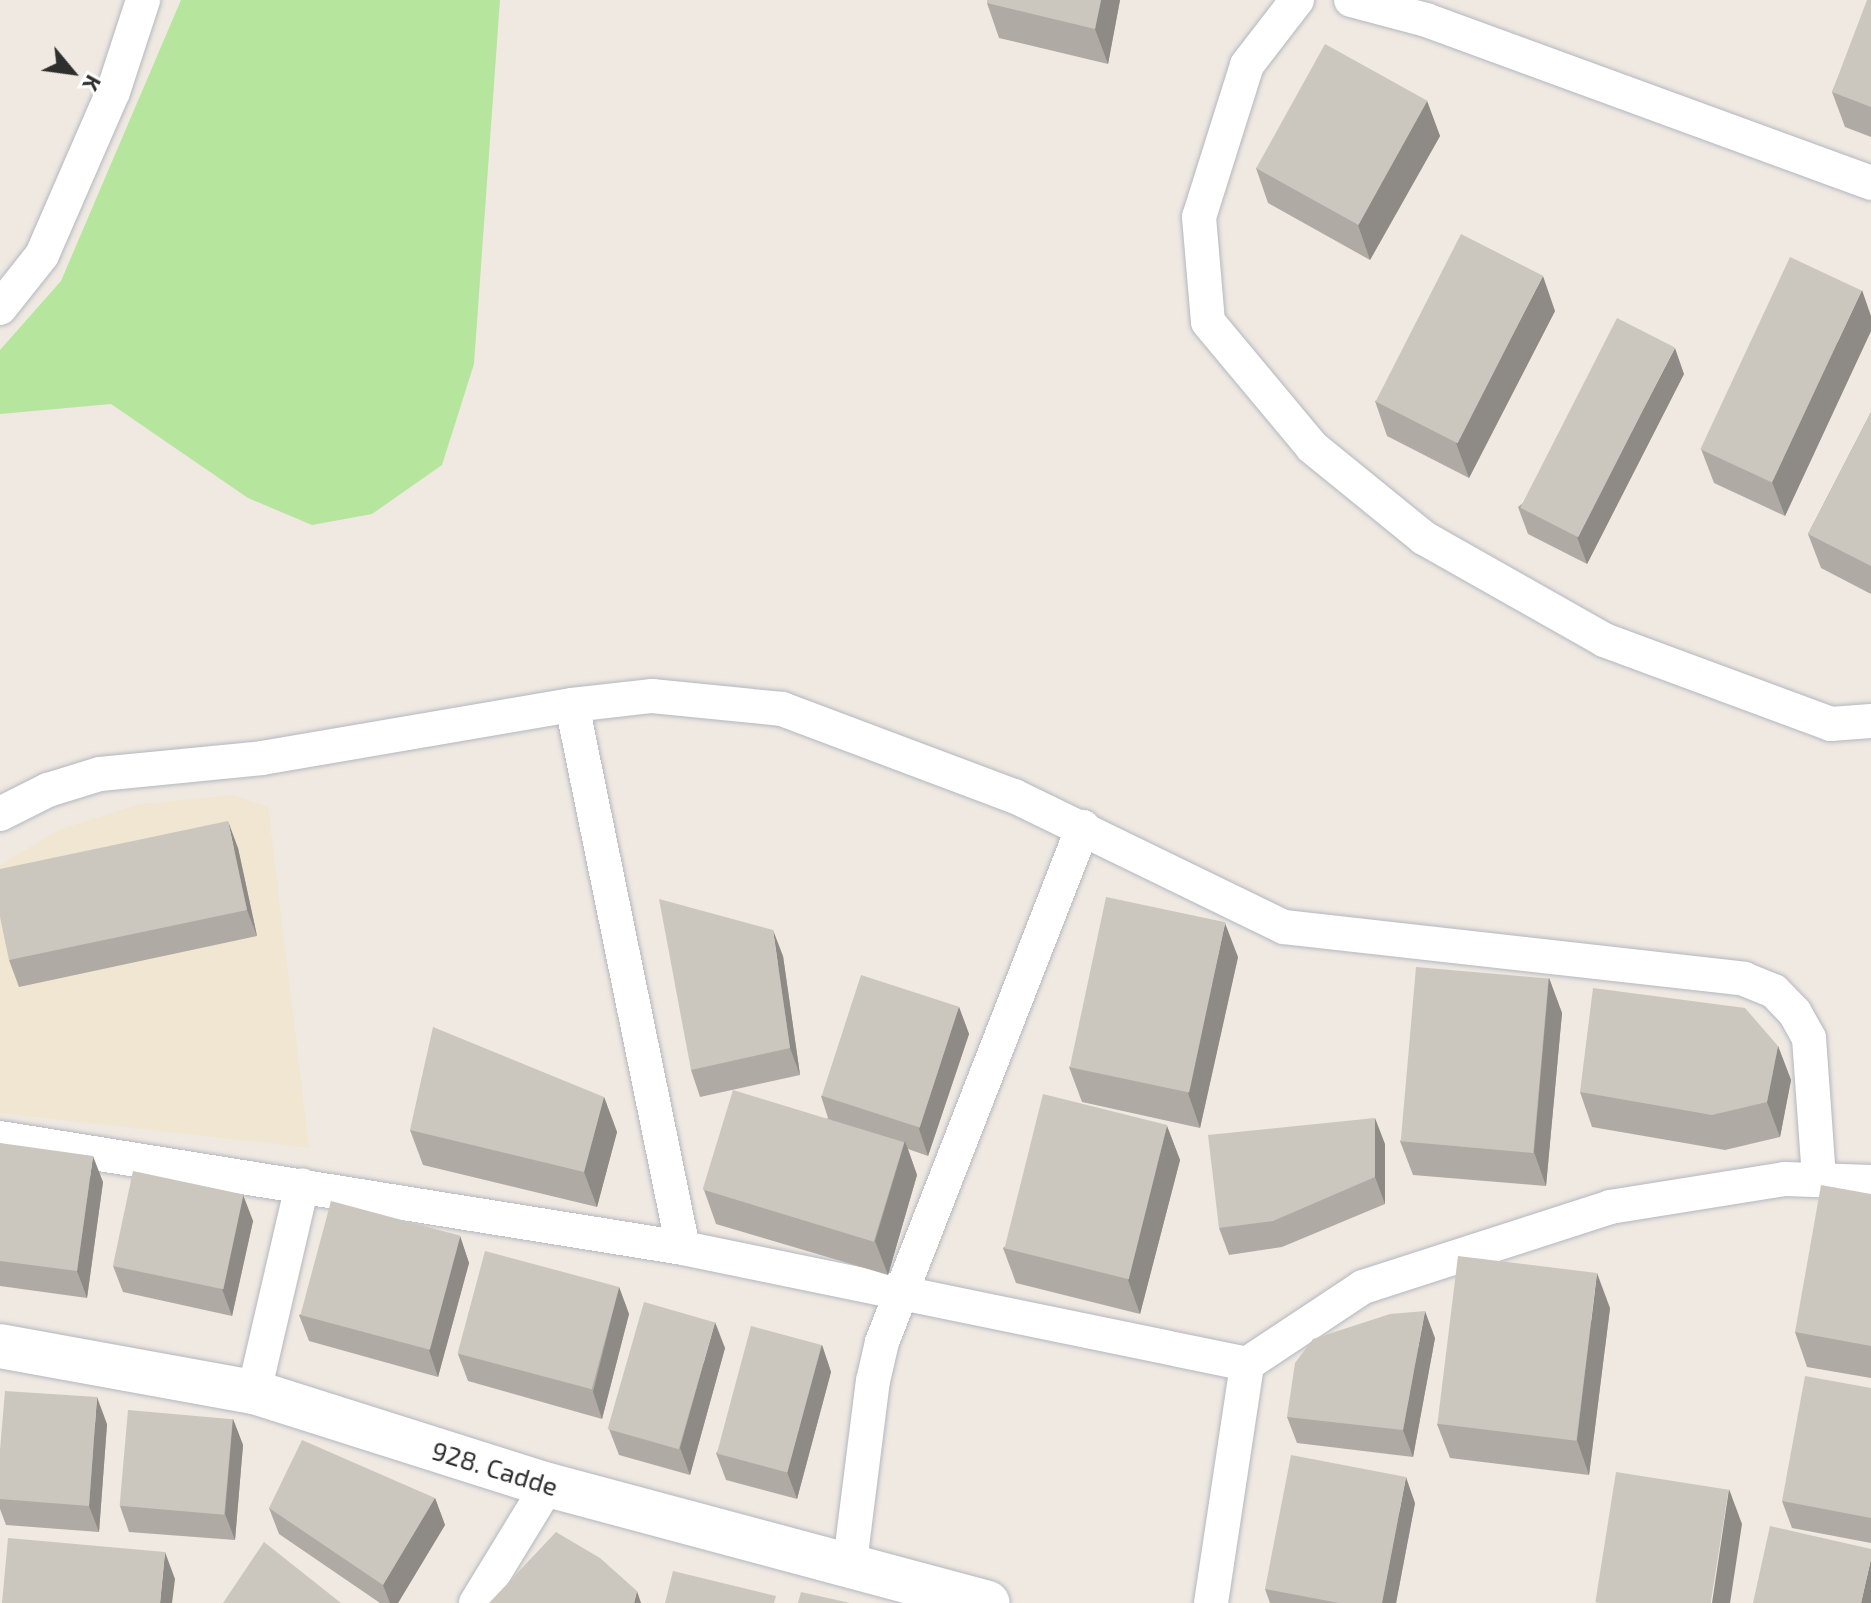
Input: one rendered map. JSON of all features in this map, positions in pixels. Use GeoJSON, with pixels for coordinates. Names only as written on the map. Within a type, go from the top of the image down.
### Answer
{"type":"FeatureCollection","features":[{"type":"Feature","properties":{"kind":"street"},"geometry":{"type":"LineString","coordinates":[[0,308],[42,255],[113,92],[143,0]]}},
{"type":"Feature","properties":{"kind":"street"},"geometry":{"type":"LineString","coordinates":[[1297,0],[1247,65],[1199,217],[1208,322],[1312,447],[1424,538],[1604,640],[1831,724],[1871,721]]}},
{"type":"Feature","properties":{"kind":"street"},"geometry":{"type":"LineString","coordinates":[[1351,0],[1426,20],[1871,183]]}},
{"type":"Feature","properties":{"kind":"street"},"geometry":{"type":"LineString","coordinates":[[0,814],[48,790],[100,774],[262,758],[572,705],[652,696],[782,709],[841,727],[1083,827],[1284,927],[1744,979],[1774,991],[1795,1013],[1809,1038],[1819,1178]]}},
{"type":"Feature","properties":{"kind":"street"},"geometry":{"type":"LineString","coordinates":[[572,705],[683,1248]]}},
{"type":"Feature","properties":{"kind":"street"},"geometry":{"type":"LineString","coordinates":[[849,1570],[873,1381],[903,1293],[1083,827]]}},
{"type":"Feature","properties":{"kind":"street"},"geometry":{"type":"LineString","coordinates":[[0,1138],[683,1248],[1247,1364],[1363,1287],[1610,1207],[1819,1178],[1871,1182]]}},
{"type":"Feature","properties":{"kind":"street"},"geometry":{"type":"LineString","coordinates":[[254,1392],[302,1185]]}},
{"type":"Feature","properties":{"kind":"street","name":"928. Cadde"},"geometry":{"type":"LineString","coordinates":[[0,1346],[254,1392],[548,1485],[849,1570],[987,1603]]}},
{"type":"Feature","properties":{"kind":"street"},"geometry":{"type":"LineString","coordinates":[[1211,1603],[1247,1364]]}},
{"type":"Feature","properties":{"kind":"street"},"geometry":{"type":"LineString","coordinates":[[476,1603],[548,1485]]}},
{"type":"Feature","properties":{"kind":"shaded area"},"geometry":{"type":"Polygon","coordinates":[[[234,795],[268,807],[309,1148],[0,1113],[0,865],[59,830],[139,804],[234,795]]]}},
{"type":"Feature","properties":{"kind":"green space"},"geometry":{"type":"Polygon","coordinates":[[[181,0],[500,0],[474,364],[442,465],[372,514],[312,525],[248,498],[111,404],[0,414],[0,350],[61,281],[181,0]]]}},
{"type":"Feature","properties":{"kind":"building"},"geometry":{"type":"Polygon","coordinates":[[[987,0],[1101,0],[1095,29],[987,3],[987,0]]]}},
{"type":"Feature","properties":{"kind":"building"},"geometry":{"type":"Polygon","coordinates":[[[1867,0],[1871,0],[1871,107],[1832,92],[1867,0]]]}},
{"type":"Feature","properties":{"kind":"building"},"geometry":{"type":"Polygon","coordinates":[[[1325,44],[1427,101],[1358,225],[1256,168],[1325,44]]]}},
{"type":"Feature","properties":{"kind":"building"},"geometry":{"type":"Polygon","coordinates":[[[1461,234],[1543,276],[1458,443],[1376,402],[1461,234]]]}},
{"type":"Feature","properties":{"kind":"building"},"geometry":{"type":"Polygon","coordinates":[[[1790,257],[1862,290],[1772,483],[1700,449],[1790,257]]]}},
{"type":"Feature","properties":{"kind":"building"},"geometry":{"type":"Polygon","coordinates":[[[1617,318],[1675,348],[1578,537],[1520,508],[1617,318]]]}},
{"type":"Feature","properties":{"kind":"building"},"geometry":{"type":"Polygon","coordinates":[[[1871,412],[1871,566],[1808,534],[1871,412]]]}},
{"type":"Feature","properties":{"kind":"building"},"geometry":{"type":"Polygon","coordinates":[[[228,821],[247,910],[9,960],[0,917],[0,869],[228,821]]]}},
{"type":"Feature","properties":{"kind":"building"},"geometry":{"type":"Polygon","coordinates":[[[1106,897],[1225,922],[1189,1093],[1070,1067],[1106,897]]]}},
{"type":"Feature","properties":{"kind":"building"},"geometry":{"type":"Polygon","coordinates":[[[659,899],[773,930],[790,1048],[691,1070],[659,899]]]}},
{"type":"Feature","properties":{"kind":"building"},"geometry":{"type":"Polygon","coordinates":[[[1416,967],[1548,979],[1533,1153],[1401,1141],[1416,967]]]}},
{"type":"Feature","properties":{"kind":"building"},"geometry":{"type":"Polygon","coordinates":[[[861,975],[959,1007],[920,1128],[822,1096],[861,975]]]}},
{"type":"Feature","properties":{"kind":"building"},"geometry":{"type":"Polygon","coordinates":[[[1593,988],[1745,1008],[1778,1046],[1767,1102],[1712,1115],[1580,1092],[1593,988]]]}},
{"type":"Feature","properties":{"kind":"building"},"geometry":{"type":"Polygon","coordinates":[[[433,1027],[604,1097],[584,1172],[410,1130],[433,1027]]]}},
{"type":"Feature","properties":{"kind":"building"},"geometry":{"type":"Polygon","coordinates":[[[733,1090],[904,1142],[874,1242],[703,1189],[733,1090]]]}},
{"type":"Feature","properties":{"kind":"building"},"geometry":{"type":"Polygon","coordinates":[[[1043,1094],[1167,1125],[1129,1279],[1005,1248],[1043,1094]]]}},
{"type":"Feature","properties":{"kind":"building"},"geometry":{"type":"Polygon","coordinates":[[[1375,1118],[1375,1177],[1273,1221],[1219,1228],[1208,1135],[1375,1118]]]}},
{"type":"Feature","properties":{"kind":"building"},"geometry":{"type":"Polygon","coordinates":[[[0,1143],[93,1156],[77,1271],[0,1261],[0,1143]]]}},
{"type":"Feature","properties":{"kind":"building"},"geometry":{"type":"Polygon","coordinates":[[[133,1171],[244,1194],[223,1289],[113,1266],[133,1171]]]}},
{"type":"Feature","properties":{"kind":"building"},"geometry":{"type":"Polygon","coordinates":[[[1821,1185],[1871,1194],[1871,1346],[1795,1332],[1821,1185]]]}},
{"type":"Feature","properties":{"kind":"building"},"geometry":{"type":"Polygon","coordinates":[[[331,1201],[460,1236],[430,1350],[300,1315],[331,1201]]]}},
{"type":"Feature","properties":{"kind":"building"},"geometry":{"type":"Polygon","coordinates":[[[485,1251],[619,1287],[592,1389],[458,1353],[485,1251]]]}},
{"type":"Feature","properties":{"kind":"building"},"geometry":{"type":"Polygon","coordinates":[[[1458,1256],[1597,1273],[1576,1441],[1437,1424],[1458,1256]]]}},
{"type":"Feature","properties":{"kind":"building"},"geometry":{"type":"Polygon","coordinates":[[[644,1302],[715,1322],[679,1449],[608,1429],[644,1302]]]}},
{"type":"Feature","properties":{"kind":"building"},"geometry":{"type":"Polygon","coordinates":[[[1425,1311],[1403,1430],[1287,1417],[1295,1363],[1313,1339],[1390,1314],[1425,1311]]]}},
{"type":"Feature","properties":{"kind":"building"},"geometry":{"type":"Polygon","coordinates":[[[751,1326],[822,1345],[787,1472],[717,1454],[751,1326]]]}},
{"type":"Feature","properties":{"kind":"building"},"geometry":{"type":"Polygon","coordinates":[[[1805,1376],[1871,1388],[1871,1518],[1782,1501],[1805,1376]]]}},
{"type":"Feature","properties":{"kind":"building"},"geometry":{"type":"Polygon","coordinates":[[[5,1391],[97,1397],[89,1506],[0,1499],[5,1391]]]}},
{"type":"Feature","properties":{"kind":"building"},"geometry":{"type":"Polygon","coordinates":[[[128,1410],[233,1419],[224,1515],[120,1506],[128,1410]]]}},
{"type":"Feature","properties":{"kind":"building"},"geometry":{"type":"Polygon","coordinates":[[[302,1440],[435,1498],[383,1585],[269,1508],[302,1440]]]}},
{"type":"Feature","properties":{"kind":"building"},"geometry":{"type":"Polygon","coordinates":[[[1291,1455],[1406,1477],[1382,1603],[1339,1603],[1265,1589],[1291,1455]]]}},
{"type":"Feature","properties":{"kind":"building"},"geometry":{"type":"Polygon","coordinates":[[[1616,1472],[1729,1490],[1711,1603],[1595,1602],[1616,1472]]]}},
{"type":"Feature","properties":{"kind":"building"},"geometry":{"type":"Polygon","coordinates":[[[1770,1526],[1871,1549],[1861,1603],[1753,1603],[1770,1526]]]}},
{"type":"Feature","properties":{"kind":"building"},"geometry":{"type":"Polygon","coordinates":[[[556,1532],[600,1558],[637,1591],[634,1603],[489,1603],[556,1532]]]}},
{"type":"Feature","properties":{"kind":"building"},"geometry":{"type":"Polygon","coordinates":[[[8,1538],[165,1552],[160,1603],[2,1603],[8,1538]]]}},
{"type":"Feature","properties":{"kind":"building"},"geometry":{"type":"Polygon","coordinates":[[[264,1542],[341,1603],[223,1603],[264,1542]]]}},
{"type":"Feature","properties":{"kind":"building"},"geometry":{"type":"Polygon","coordinates":[[[673,1571],[776,1596],[774,1603],[665,1603],[673,1571]]]}},
{"type":"Feature","properties":{"kind":"building"},"geometry":{"type":"Polygon","coordinates":[[[801,1592],[850,1603],[798,1603],[801,1592]]]}}]}
